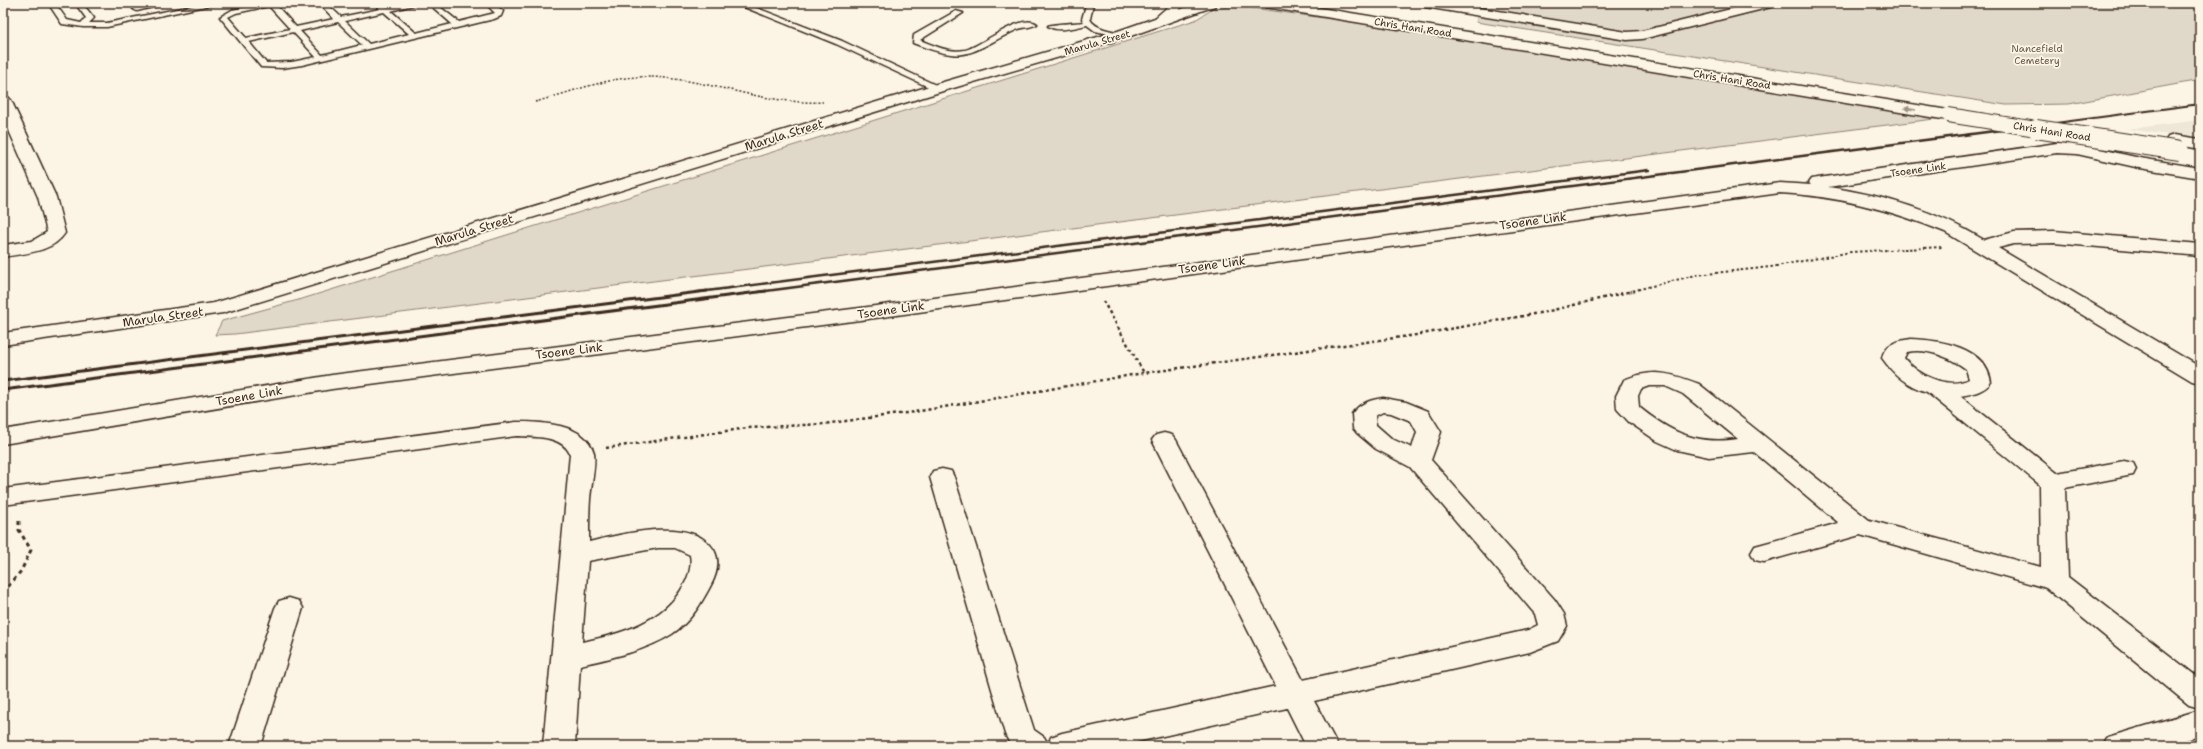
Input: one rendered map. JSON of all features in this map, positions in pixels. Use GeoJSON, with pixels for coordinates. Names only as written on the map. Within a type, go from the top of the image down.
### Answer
{"type":"FeatureCollection","features":[{"type":"Feature","properties":{"kind":"street","name":"Marula Street"},"geometry":{"type":"LineString","coordinates":[[3,339],[216,310],[938,88],[1120,35],[1160,21],[1179,3]]}},
{"type":"Feature","properties":{"kind":"street"},"geometry":{"type":"LineString","coordinates":[[1160,21],[1210,3]]}},
{"type":"Feature","properties":{"kind":"street","name":"Chris Hani Road"},"geometry":{"type":"LineString","coordinates":[[1265,3],[2177,145],[2200,144]]}},
{"type":"Feature","properties":{"kind":"street","name":"Chris Hani Road"},"geometry":{"type":"LineString","coordinates":[[1320,3],[1952,110]]}},
{"type":"Feature","properties":{"kind":"street"},"geometry":{"type":"LineString","coordinates":[[1425,3],[1627,36],[1642,35],[1770,3]]}},
{"type":"Feature","properties":{"kind":"street"},"geometry":{"type":"LineString","coordinates":[[3,100],[7,118],[47,197],[56,233],[50,240],[33,246],[3,251]]}},
{"type":"Feature","properties":{"kind":"street","name":"Chris Hani Road"},"geometry":{"type":"LineString","coordinates":[[2177,145],[2200,154]]}},
{"type":"Feature","properties":{"kind":"street","name":"Tsoene Link"},"geometry":{"type":"LineString","coordinates":[[3,438],[332,382],[868,313],[1780,188],[2057,148],[2077,149],[2140,163],[2200,173]]}},
{"type":"Feature","properties":{"kind":"street","name":"Tsoene Link"},"geometry":{"type":"LineString","coordinates":[[1780,188],[1812,189],[1861,197],[1914,212],[1951,228],[2200,376]]}},
{"type":"Feature","properties":{"kind":"street"},"geometry":{"type":"LineString","coordinates":[[1983,246],[2014,238],[2054,237],[2200,250]]}},
{"type":"Feature","properties":{"kind":"street"},"geometry":{"type":"LineString","coordinates":[[1758,444],[1710,449],[1679,443],[1652,430],[1628,409],[1627,396],[1632,385],[1646,379],[1668,380],[1691,389],[1860,526],[2055,582],[2200,696]]}},
{"type":"Feature","properties":{"kind":"street"},"geometry":{"type":"LineString","coordinates":[[1933,385],[2052,482],[2055,582]]}},
{"type":"Feature","properties":{"kind":"street"},"geometry":{"type":"LineString","coordinates":[[16,495],[516,429],[543,431],[563,436],[575,442],[582,451],[559,746]]}},
{"type":"Feature","properties":{"kind":"street"},"geometry":{"type":"LineString","coordinates":[[1164,440],[1322,746]]}},
{"type":"Feature","properties":{"kind":"street"},"geometry":{"type":"LineString","coordinates":[[1062,746],[1295,692],[1530,641],[1544,636],[1554,627],[1553,621],[1545,608],[1419,461]]}},
{"type":"Feature","properties":{"kind":"street"},"geometry":{"type":"LineString","coordinates":[[2052,482],[2124,469]]}},
{"type":"Feature","properties":{"kind":"street"},"geometry":{"type":"LineString","coordinates":[[942,476],[1020,734],[1025,742],[1033,746]]}},
{"type":"Feature","properties":{"kind":"street"},"geometry":{"type":"LineString","coordinates":[[1764,553],[1860,526]]}},
{"type":"Feature","properties":{"kind":"street"},"geometry":{"type":"LineString","coordinates":[[567,657],[632,642],[657,629],[679,613],[692,597],[705,567],[700,549],[677,538],[660,538],[575,554]]}},
{"type":"Feature","properties":{"kind":"street"},"geometry":{"type":"LineString","coordinates":[[245,746],[289,608]]}},
{"type":"Feature","properties":{"kind":"street"},"geometry":{"type":"LineString","coordinates":[[2119,746],[2200,723]]}},
{"type":"Feature","properties":{"kind":"lane"},"geometry":{"type":"LineString","coordinates":[[51,3],[65,22],[108,25],[217,3]]}},
{"type":"Feature","properties":{"kind":"lane"},"geometry":{"type":"LineString","coordinates":[[78,3],[90,18],[83,24]]}},
{"type":"Feature","properties":{"kind":"lane"},"geometry":{"type":"LineString","coordinates":[[137,9],[166,3]]}},
{"type":"Feature","properties":{"kind":"lane"},"geometry":{"type":"LineString","coordinates":[[320,57],[294,30],[272,3],[234,11],[224,17],[264,65],[279,66],[320,57],[458,25],[498,14],[499,11],[488,3]]}},
{"type":"Feature","properties":{"kind":"lane"},"geometry":{"type":"LineString","coordinates":[[322,3],[367,46]]}},
{"type":"Feature","properties":{"kind":"lane"},"geometry":{"type":"LineString","coordinates":[[378,3],[414,35]]}},
{"type":"Feature","properties":{"kind":"lane"},"geometry":{"type":"LineString","coordinates":[[243,40],[418,3]]}},
{"type":"Feature","properties":{"kind":"lane"},"geometry":{"type":"LineString","coordinates":[[431,3],[458,25]]}},
{"type":"Feature","properties":{"kind":"lane"},"geometry":{"type":"LineString","coordinates":[[737,3],[798,24],[855,47],[938,88]]}},
{"type":"Feature","properties":{"kind":"lane"},"geometry":{"type":"LineString","coordinates":[[1088,23],[1086,19],[1091,4]]}},
{"type":"Feature","properties":{"kind":"lane"},"geometry":{"type":"LineString","coordinates":[[959,13],[923,33],[917,37],[916,41],[946,52],[963,53],[982,46],[1013,28],[1021,25],[1033,24]]}},
{"type":"Feature","properties":{"kind":"lane"},"geometry":{"type":"LineString","coordinates":[[1052,26],[1066,27],[1088,23],[1098,29],[1120,35]]}},
{"type":"Feature","properties":{"kind":"path"},"geometry":{"type":"LineString","coordinates":[[535,102],[616,80],[643,77],[681,80],[735,92],[808,104],[830,102]]}},
{"type":"Feature","properties":{"kind":"path"},"geometry":{"type":"LineString","coordinates":[[582,451],[748,428],[823,424],[906,413],[1144,373],[1447,330],[1545,312],[1696,275],[1771,267],[1851,252],[1912,248],[1983,246]]}},
{"type":"Feature","properties":{"kind":"path"},"geometry":{"type":"LineString","coordinates":[[1092,282],[1144,373]]}},
{"type":"Feature","properties":{"kind":"path"},"geometry":{"type":"LineString","coordinates":[[3,593],[21,571],[31,550],[19,530],[16,495]]}},
{"type":"Feature","properties":{"kind":"shaded area"},"geometry":{"type":"Polygon","coordinates":[[[2200,120],[2200,140],[2128,129],[2200,120]]]}},
{"type":"Feature","properties":{"kind":"green space","name":"Nancefield Cemetery"},"geometry":{"type":"Polygon","coordinates":[[[1409,3],[2200,3],[2200,80],[2069,104],[2006,105],[1476,22],[1478,14],[1409,3]]]}},
{"type":"Feature","properties":{"kind":"green space"},"geometry":{"type":"Polygon","coordinates":[[[1238,6],[1381,26],[1942,118],[235,334],[215,335],[222,321],[302,299],[1195,20],[1213,9],[1238,6]]]}},
{"type":"Feature","properties":{"kind":"railway"},"geometry":{"type":"LineString","coordinates":[[2002,130],[2200,104]]}},
{"type":"Feature","properties":{"kind":"railway"},"geometry":{"type":"LineString","coordinates":[[758,292],[2010,129]]}},
{"type":"Feature","properties":{"kind":"railway"},"geometry":{"type":"LineString","coordinates":[[699,292],[1649,170]]}},
{"type":"Feature","properties":{"kind":"railway"},"geometry":{"type":"LineString","coordinates":[[3,381],[707,291]]}},
{"type":"Feature","properties":{"kind":"railway"},"geometry":{"type":"LineString","coordinates":[[3,390],[766,291]]}}]}
